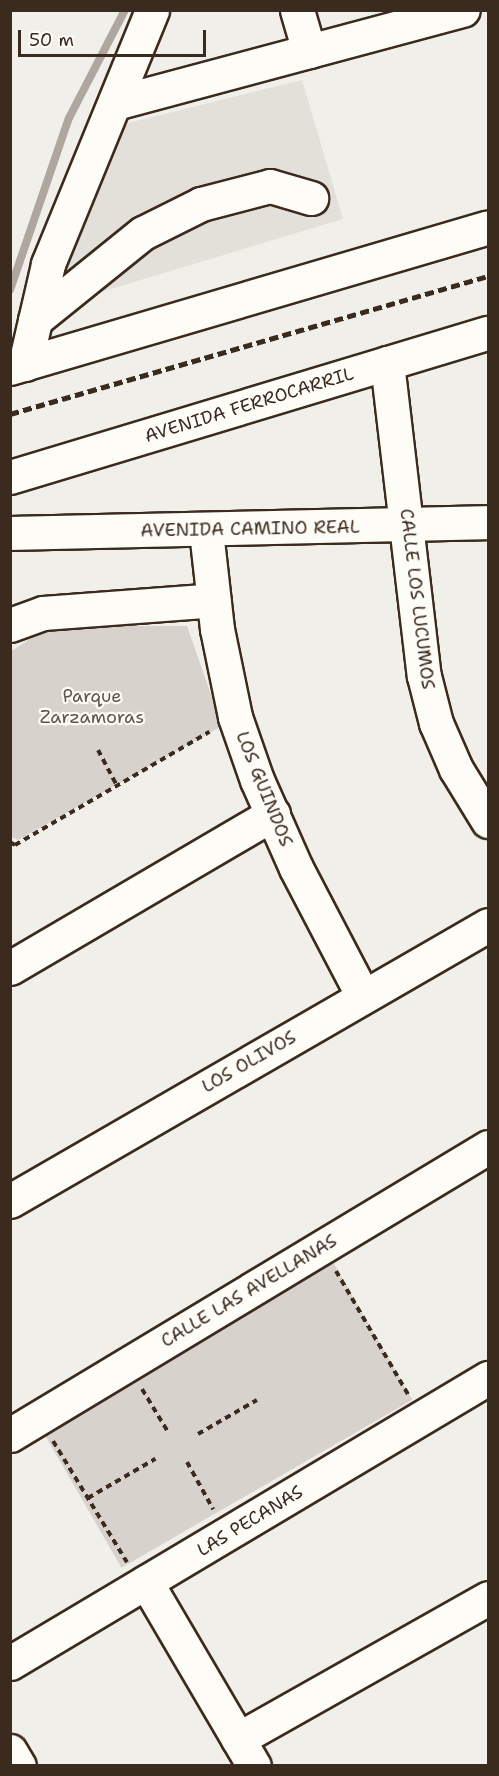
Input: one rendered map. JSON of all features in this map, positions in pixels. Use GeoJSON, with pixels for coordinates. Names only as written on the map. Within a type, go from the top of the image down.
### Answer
{"type":"FeatureCollection","features":[{"type":"Feature","properties":{"kind":"street"},"geometry":{"type":"LineString","coordinates":[[18,366],[35,320],[48,264],[152,10]]}},
{"type":"Feature","properties":{"kind":"street"},"geometry":{"type":"LineString","coordinates":[[297,10],[309,51]]}},
{"type":"Feature","properties":{"kind":"street"},"geometry":{"type":"LineString","coordinates":[[115,103],[463,10]]}},
{"type":"Feature","properties":{"kind":"street"},"geometry":{"type":"LineString","coordinates":[[35,320],[142,233],[201,204],[270,186],[311,198]]}},
{"type":"Feature","properties":{"kind":"street"},"geometry":{"type":"LineString","coordinates":[[18,366],[489,227]]}},
{"type":"Feature","properties":{"kind":"street","name":"AVENIDA FERROCARRIL"},"geometry":{"type":"LineString","coordinates":[[10,477],[489,333]]}},
{"type":"Feature","properties":{"kind":"street","name":"CALLE LOS LUCUMOS"},"geometry":{"type":"LineString","coordinates":[[387,363],[424,676],[436,723],[456,768],[489,820]]}},
{"type":"Feature","properties":{"kind":"street","name":"AVENIDA CAMINO REAL"},"geometry":{"type":"LineString","coordinates":[[10,533],[206,531],[489,522]]}},
{"type":"Feature","properties":{"kind":"street","name":"LOS GUINDOS"},"geometry":{"type":"LineString","coordinates":[[206,531],[214,600],[235,717],[257,780],[363,996]]}},
{"type":"Feature","properties":{"kind":"street"},"geometry":{"type":"LineString","coordinates":[[10,624],[43,613],[214,600]]}},
{"type":"Feature","properties":{"kind":"street"},"geometry":{"type":"LineString","coordinates":[[10,968],[273,814]]}},
{"type":"Feature","properties":{"kind":"street","name":"LOS OLIVOS"},"geometry":{"type":"LineString","coordinates":[[10,1201],[489,925]]}},
{"type":"Feature","properties":{"kind":"street","name":"CALLE LAS AVELLANAS"},"geometry":{"type":"LineString","coordinates":[[10,1435],[488,1147]]}},
{"type":"Feature","properties":{"kind":"street","name":"LAS PECANAS"},"geometry":{"type":"LineString","coordinates":[[10,1663],[137,1573],[489,1378]]}},
{"type":"Feature","properties":{"kind":"street"},"geometry":{"type":"LineString","coordinates":[[137,1573],[246,1752],[489,1598]]}},
{"type":"Feature","properties":{"kind":"street"},"geometry":{"type":"LineString","coordinates":[[10,1751],[19,1766]]}},
{"type":"Feature","properties":{"kind":"path"},"geometry":{"type":"LineString","coordinates":[[10,842],[15,845],[235,717]]}},
{"type":"Feature","properties":{"kind":"path"},"geometry":{"type":"LineString","coordinates":[[98,750],[117,785]]}},
{"type":"Feature","properties":{"kind":"path"},"geometry":{"type":"LineString","coordinates":[[332,1264],[410,1398]]}},
{"type":"Feature","properties":{"kind":"path"},"geometry":{"type":"LineString","coordinates":[[137,1380],[168,1432]]}},
{"type":"Feature","properties":{"kind":"path"},"geometry":{"type":"LineString","coordinates":[[198,1434],[257,1400]]}},
{"type":"Feature","properties":{"kind":"path"},"geometry":{"type":"LineString","coordinates":[[48,1433],[137,1573]]}},
{"type":"Feature","properties":{"kind":"path"},"geometry":{"type":"LineString","coordinates":[[88,1498],[155,1459]]}},
{"type":"Feature","properties":{"kind":"path"},"geometry":{"type":"LineString","coordinates":[[186,1462],[215,1514]]}},
{"type":"Feature","properties":{"kind":"shaded area"},"geometry":{"type":"Polygon","coordinates":[[[302,80],[343,219],[81,298],[63,276],[124,124],[302,80]]]}},
{"type":"Feature","properties":{"kind":"green space","name":"Parque Zarzamoras"},"geometry":{"type":"Polygon","coordinates":[[[80,626],[187,626],[222,726],[18,840],[10,836],[10,652],[36,635],[80,626]]]}},
{"type":"Feature","properties":{"kind":"green space"},"geometry":{"type":"Polygon","coordinates":[[[333,1262],[412,1400],[122,1568],[42,1430],[333,1262]]]}},
{"type":"Feature","properties":{"kind":"waterway"},"geometry":{"type":"LineString","coordinates":[[10,290],[69,118],[125,10]]}},
{"type":"Feature","properties":{"kind":"railway"},"geometry":{"type":"LineString","coordinates":[[10,414],[488,276]]}}]}
